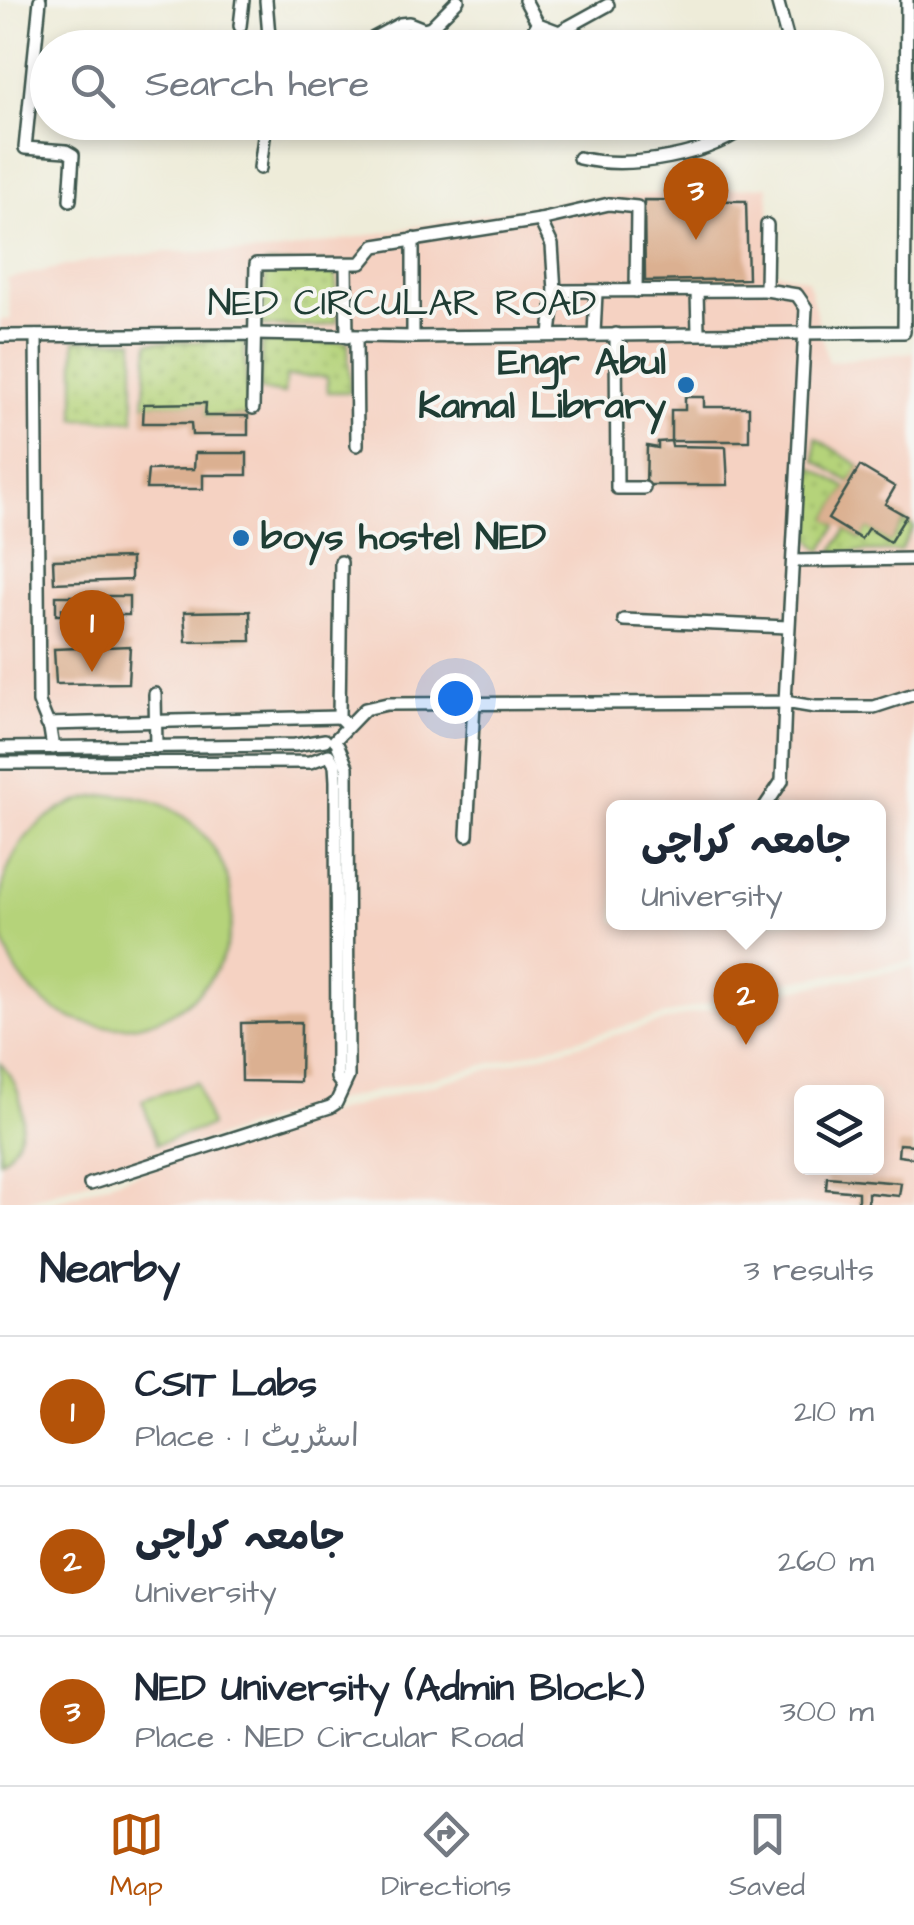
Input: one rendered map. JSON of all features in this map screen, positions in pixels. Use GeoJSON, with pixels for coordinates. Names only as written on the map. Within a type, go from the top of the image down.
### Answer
{"type":"FeatureCollection","features":[{"type":"Feature","properties":{"kind":"street"},"geometry":{"type":"LineString","coordinates":[[37,30],[40,0]]}},
{"type":"Feature","properties":{"kind":"street"},"geometry":{"type":"LineString","coordinates":[[240,26],[244,0]]}},
{"type":"Feature","properties":{"kind":"street"},"geometry":{"type":"LineString","coordinates":[[266,0],[268,30]]}},
{"type":"Feature","properties":{"kind":"street"},"geometry":{"type":"LineString","coordinates":[[389,30],[409,23],[424,29],[432,27],[458,0]]}},
{"type":"Feature","properties":{"kind":"street"},"geometry":{"type":"LineString","coordinates":[[526,0],[538,24],[553,30]]}},
{"type":"Feature","properties":{"kind":"street"},"geometry":{"type":"LineString","coordinates":[[776,0],[785,30]]}},
{"type":"Feature","properties":{"kind":"street","name":"NED CIRCULAR ROAD"},"geometry":{"type":"LineString","coordinates":[[0,336],[904,332],[907,0]]}},
{"type":"Feature","properties":{"kind":"street"},"geometry":{"type":"LineString","coordinates":[[562,30],[608,5]]}},
{"type":"Feature","properties":{"kind":"street"},"geometry":{"type":"LineString","coordinates":[[534,30],[538,24]]}},
{"type":"Feature","properties":{"kind":"street"},"geometry":{"type":"LineString","coordinates":[[30,92],[24,148],[73,155],[70,200]]}},
{"type":"Feature","properties":{"kind":"street"},"geometry":{"type":"LineString","coordinates":[[260,168],[264,140]]}},
{"type":"Feature","properties":{"kind":"street"},"geometry":{"type":"LineString","coordinates":[[579,158],[620,164],[697,150],[717,140]]}},
{"type":"Feature","properties":{"kind":"street"},"geometry":{"type":"LineString","coordinates":[[252,408],[256,264],[361,263],[374,246],[540,220],[609,204],[637,208],[636,291]]}},
{"type":"Feature","properties":{"kind":"street"},"geometry":{"type":"LineString","coordinates":[[540,220],[552,245],[554,291],[550,334]]}},
{"type":"Feature","properties":{"kind":"street"},"geometry":{"type":"LineString","coordinates":[[766,290],[767,225]]}},
{"type":"Feature","properties":{"kind":"street"},"geometry":{"type":"LineString","coordinates":[[413,239],[413,337]]}},
{"type":"Feature","properties":{"kind":"street"},"geometry":{"type":"LineString","coordinates":[[346,264],[357,445]]}},
{"type":"Feature","properties":{"kind":"street"},"geometry":{"type":"LineString","coordinates":[[554,291],[766,290],[797,295],[806,308],[782,782],[770,800]]}},
{"type":"Feature","properties":{"kind":"street"},"geometry":{"type":"LineString","coordinates":[[697,291],[698,332]]}},
{"type":"Feature","properties":{"kind":"street"},"geometry":{"type":"LineString","coordinates":[[594,334],[596,293]]}},
{"type":"Feature","properties":{"kind":"street"},"geometry":{"type":"LineString","coordinates":[[616,334],[617,488],[644,488]]}},
{"type":"Feature","properties":{"kind":"street"},"geometry":{"type":"LineString","coordinates":[[36,336],[40,702],[52,748]]}},
{"type":"Feature","properties":{"kind":"street"},"geometry":{"type":"LineString","coordinates":[[793,562],[914,559]]}},
{"type":"Feature","properties":{"kind":"street"},"geometry":{"type":"LineString","coordinates":[[0,763],[310,762],[332,745],[343,721],[342,562]]}},
{"type":"Feature","properties":{"kind":"street"},"geometry":{"type":"LineString","coordinates":[[624,620],[788,627]]}},
{"type":"Feature","properties":{"kind":"street"},"geometry":{"type":"LineString","coordinates":[[155,694],[156,747]]}},
{"type":"Feature","properties":{"kind":"street"},"geometry":{"type":"LineString","coordinates":[[47,724],[343,721],[376,706],[474,703],[784,702],[874,707],[914,694]]}},
{"type":"Feature","properties":{"kind":"street"},"geometry":{"type":"LineString","coordinates":[[467,835],[474,703]]}},
{"type":"Feature","properties":{"kind":"street"},"geometry":{"type":"LineString","coordinates":[[0,748],[332,745]]}},
{"type":"Feature","properties":{"kind":"street"},"geometry":{"type":"LineString","coordinates":[[90,1184],[330,1107],[340,1098],[336,775],[332,745]]}},
{"type":"Feature","properties":{"kind":"path"},"geometry":{"type":"LineString","coordinates":[[62,603],[62,615]]}},
{"type":"Feature","properties":{"kind":"shaded area"},"geometry":{"type":"Polygon","coordinates":[[[768,186],[772,271],[808,280],[828,362],[914,352],[914,961],[785,982],[477,1067],[308,1107],[83,1183],[13,1205],[0,1205],[0,320],[11,319],[7,279],[89,261],[166,252],[268,253],[561,201],[768,186]]]}},
{"type":"Feature","properties":{"kind":"shaded area"},"geometry":{"type":"Polygon","coordinates":[[[914,967],[914,1205],[43,1205],[272,1129],[750,998],[914,967]]]}},
{"type":"Feature","properties":{"kind":"green space"},"geometry":{"type":"Polygon","coordinates":[[[266,264],[329,264],[336,273],[337,322],[317,327],[262,326],[266,264]]]}},
{"type":"Feature","properties":{"kind":"green space"},"geometry":{"type":"Polygon","coordinates":[[[75,340],[134,340],[134,420],[75,419],[75,340]]]}},
{"type":"Feature","properties":{"kind":"green space"},"geometry":{"type":"Polygon","coordinates":[[[244,341],[248,416],[205,416],[205,404],[144,404],[149,342],[244,341]]]}},
{"type":"Feature","properties":{"kind":"green space"},"geometry":{"type":"Polygon","coordinates":[[[262,342],[348,342],[350,392],[328,392],[327,377],[286,376],[284,394],[260,390],[262,342]]]}},
{"type":"Feature","properties":{"kind":"green space"},"geometry":{"type":"Polygon","coordinates":[[[816,438],[860,466],[850,482],[815,460],[816,438]]]}},
{"type":"Feature","properties":{"kind":"green space"},"geometry":{"type":"Polygon","coordinates":[[[812,467],[847,488],[828,518],[837,525],[822,551],[810,538],[812,467]]]}},
{"type":"Feature","properties":{"kind":"green space"},"geometry":{"type":"Polygon","coordinates":[[[904,520],[914,527],[900,551],[832,552],[846,530],[860,539],[868,528],[890,542],[904,520]]]}},
{"type":"Feature","properties":{"kind":"green space"},"geometry":{"type":"Polygon","coordinates":[[[116,795],[160,804],[181,814],[198,829],[213,846],[223,867],[232,911],[223,955],[213,976],[198,993],[181,1008],[160,1018],[116,1027],[72,1018],[51,1008],[34,993],[19,976],[9,955],[0,911],[9,867],[19,846],[34,829],[51,814],[72,804],[116,795]]]}},
{"type":"Feature","properties":{"kind":"green space"},"geometry":{"type":"Polygon","coordinates":[[[0,1063],[16,1086],[22,1113],[18,1139],[0,1161],[0,1063]]]}},
{"type":"Feature","properties":{"kind":"green space"},"geometry":{"type":"Polygon","coordinates":[[[197,1082],[210,1126],[157,1144],[142,1100],[197,1082]]]}},
{"type":"Feature","properties":{"kind":"building"},"geometry":{"type":"Polygon","coordinates":[[[644,200],[746,201],[748,279],[645,281],[644,200]]]}},
{"type":"Feature","properties":{"kind":"building"},"geometry":{"type":"Polygon","coordinates":[[[685,397],[704,397],[704,407],[749,407],[749,441],[671,441],[671,410],[685,410],[685,397]]]}},
{"type":"Feature","properties":{"kind":"building"},"geometry":{"type":"Polygon","coordinates":[[[206,403],[205,416],[248,416],[248,435],[192,435],[191,423],[143,423],[144,404],[206,403]]]}},
{"type":"Feature","properties":{"kind":"building"},"geometry":{"type":"Polygon","coordinates":[[[671,441],[672,446],[726,447],[728,485],[646,485],[647,446],[658,448],[658,442],[671,441]]]}},
{"type":"Feature","properties":{"kind":"building"},"geometry":{"type":"Polygon","coordinates":[[[195,453],[247,453],[247,475],[203,475],[203,489],[146,489],[148,470],[194,469],[195,453]]]}},
{"type":"Feature","properties":{"kind":"building"},"geometry":{"type":"Polygon","coordinates":[[[860,466],[895,487],[885,504],[906,516],[890,542],[868,528],[861,539],[828,519],[860,466]]]}},
{"type":"Feature","properties":{"kind":"building"},"geometry":{"type":"Polygon","coordinates":[[[131,558],[131,580],[54,583],[53,560],[131,558]]]}},
{"type":"Feature","properties":{"kind":"building"},"geometry":{"type":"Polygon","coordinates":[[[56,596],[129,596],[129,615],[56,615],[56,596]]]}},
{"type":"Feature","properties":{"kind":"building"},"geometry":{"type":"Polygon","coordinates":[[[250,611],[251,641],[186,642],[184,612],[250,611]]]}},
{"type":"Feature","properties":{"kind":"building"},"geometry":{"type":"Polygon","coordinates":[[[130,646],[128,683],[56,684],[54,649],[130,646]]]}},
{"type":"Feature","properties":{"kind":"building"},"geometry":{"type":"Polygon","coordinates":[[[301,1022],[300,1082],[242,1081],[241,1023],[301,1022]]]}},
{"type":"Feature","properties":{"kind":"building"},"geometry":{"type":"Polygon","coordinates":[[[899,1144],[914,1145],[914,1158],[898,1156],[899,1144]]]}},
{"type":"Feature","properties":{"kind":"building"},"geometry":{"type":"Polygon","coordinates":[[[827,1177],[901,1183],[899,1196],[868,1193],[868,1205],[858,1205],[858,1192],[826,1189],[827,1177]]]}},
{"type":"Feature","properties":{"kind":"place","name":"NED University (Admin Block)"},"geometry":{"type":"Point","coordinates":[696,240]}},
{"type":"Feature","properties":{"kind":"place","name":"Engr Abul Kamal Library"},"geometry":{"type":"Point","coordinates":[686,385]}},
{"type":"Feature","properties":{"kind":"place","name":"boys hostel NED"},"geometry":{"type":"Point","coordinates":[241,538]}},
{"type":"Feature","properties":{"kind":"place","name":"CSIT Labs"},"geometry":{"type":"Point","coordinates":[92,672]}},
{"type":"Feature","properties":{"kind":"place","name":"جامعہ کراچی"},"geometry":{"type":"Point","coordinates":[746,1045]}}]}
